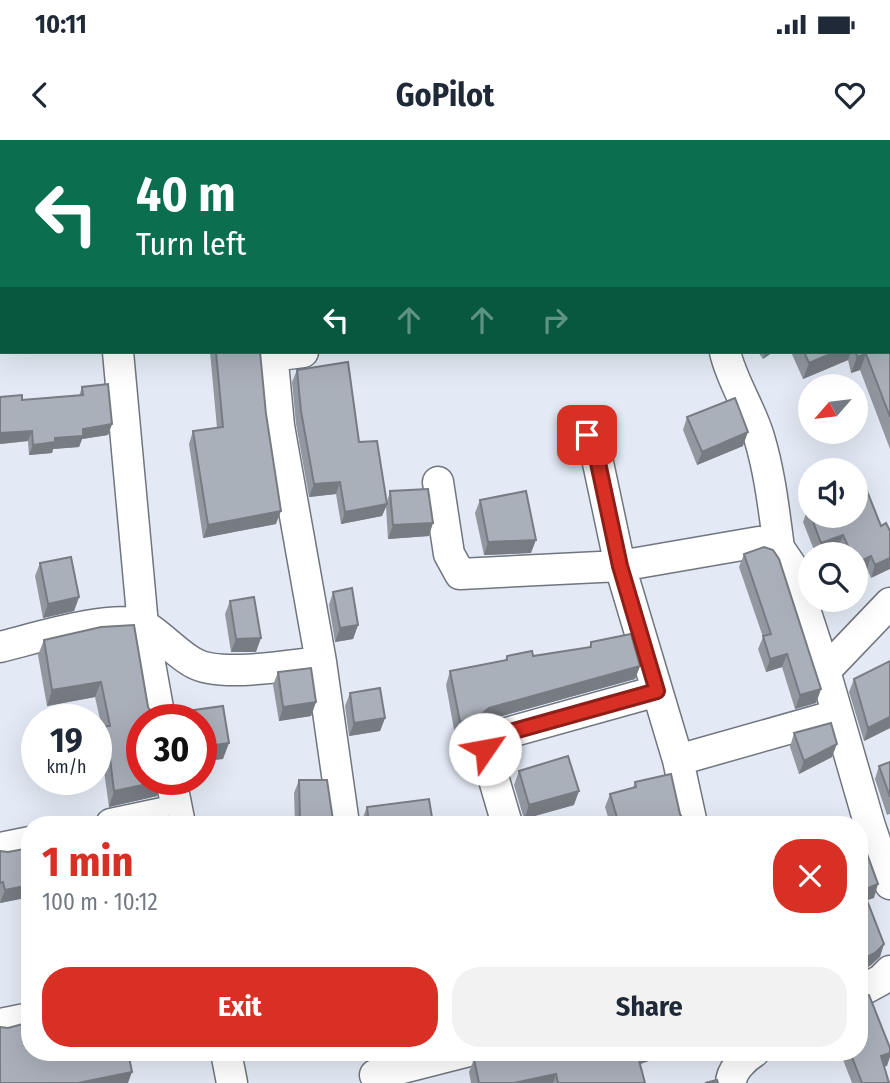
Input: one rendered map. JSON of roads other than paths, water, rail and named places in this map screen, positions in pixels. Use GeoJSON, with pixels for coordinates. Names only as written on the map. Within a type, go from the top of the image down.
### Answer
{"type":"FeatureCollection","features":[{"type":"Feature","properties":{"kind":"street"},"geometry":{"type":"LineString","coordinates":[[118,354],[143,625],[157,704]]}},
{"type":"Feature","properties":{"kind":"street"},"geometry":{"type":"LineString","coordinates":[[272,354],[279,426],[321,662],[343,816]]}},
{"type":"Feature","properties":{"kind":"street"},"geometry":{"type":"LineString","coordinates":[[725,354],[729,371],[759,434],[770,480],[779,548],[790,564],[837,715],[880,823],[890,884]]}},
{"type":"Feature","properties":{"kind":"street"},"geometry":{"type":"LineString","coordinates":[[576,437],[587,435],[594,444],[620,566],[678,760],[690,816]]}},
{"type":"Feature","properties":{"kind":"street"},"geometry":{"type":"LineString","coordinates":[[438,482],[449,554],[460,573],[620,566],[759,542],[779,548]]}},
{"type":"Feature","properties":{"kind":"street"},"geometry":{"type":"LineString","coordinates":[[825,671],[890,603]]}},
{"type":"Feature","properties":{"kind":"street"},"geometry":{"type":"LineString","coordinates":[[0,647],[114,621],[143,625],[196,665],[223,670],[321,662]]}},
{"type":"Feature","properties":{"kind":"street"},"geometry":{"type":"LineString","coordinates":[[505,816],[485,749],[485,742],[489,738],[657,691]]}},
{"type":"Feature","properties":{"kind":"street"},"geometry":{"type":"LineString","coordinates":[[678,760],[837,715]]}},
{"type":"Feature","properties":{"kind":"street"},"geometry":{"type":"LineString","coordinates":[[174,795],[178,816]]}},
{"type":"Feature","properties":{"kind":"street"},"geometry":{"type":"LineString","coordinates":[[0,848],[21,844]]}},
{"type":"Feature","properties":{"kind":"street"},"geometry":{"type":"LineString","coordinates":[[868,988],[881,981],[890,971]]}},
{"type":"Feature","properties":{"kind":"street"},"geometry":{"type":"LineString","coordinates":[[0,1024],[21,1020]]}},
{"type":"Feature","properties":{"kind":"street"},"geometry":{"type":"LineString","coordinates":[[228,1061],[232,1083]]}},
{"type":"Feature","properties":{"kind":"street"},"geometry":{"type":"LineString","coordinates":[[375,1070],[420,1061]]}},
{"type":"Feature","properties":{"kind":"street"},"geometry":{"type":"LineString","coordinates":[[731,1083],[731,1077],[743,1061]]}}]}
